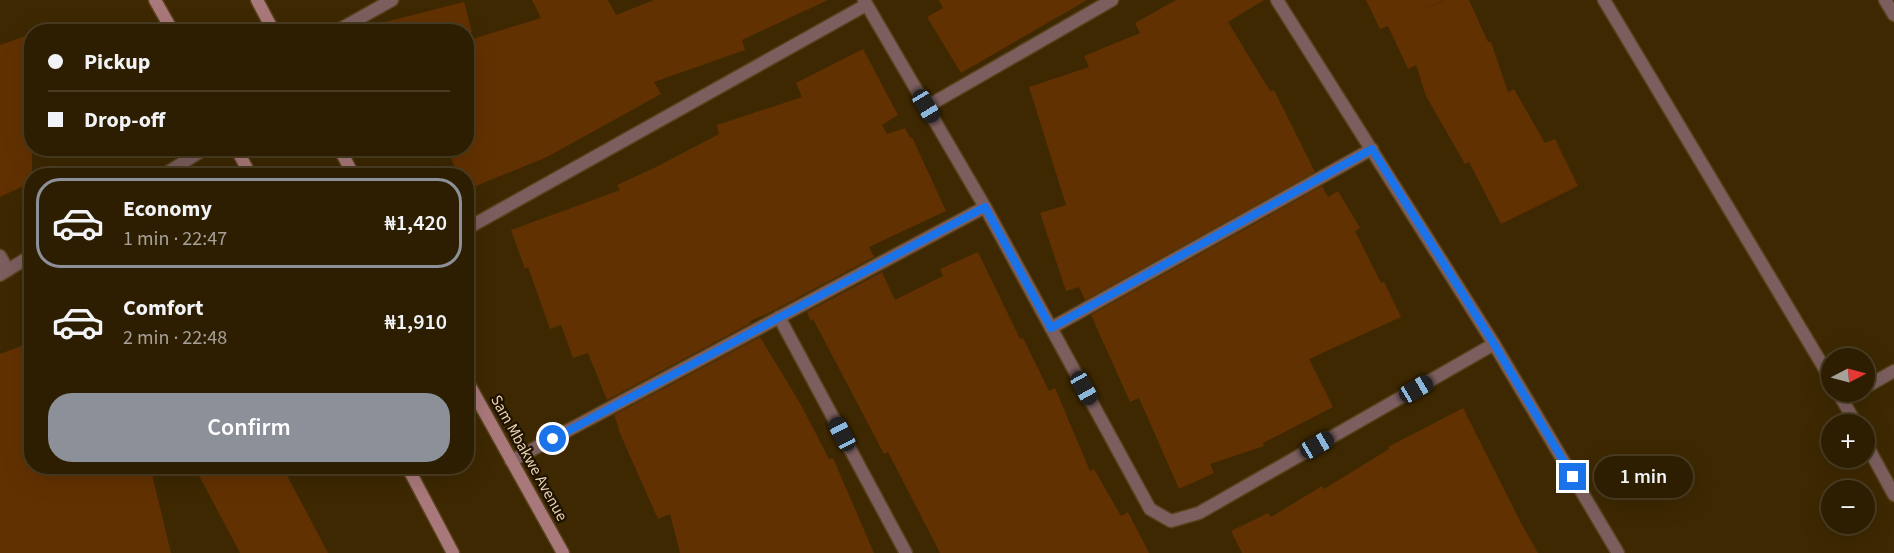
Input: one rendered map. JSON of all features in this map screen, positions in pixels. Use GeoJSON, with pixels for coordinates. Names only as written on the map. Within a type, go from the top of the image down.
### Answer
{"type":"FeatureCollection","features":[{"type":"Feature","properties":{"kind":"main road"},"geometry":{"type":"LineString","coordinates":[[155,0],[168,24]]}},
{"type":"Feature","properties":{"kind":"main road"},"geometry":{"type":"LineString","coordinates":[[257,0],[270,24]]}},
{"type":"Feature","properties":{"kind":"main road","name":"Sam Mbakwe Avenue"},"geometry":{"type":"LineString","coordinates":[[474,394],[563,553]]}},
{"type":"Feature","properties":{"kind":"main road"},"geometry":{"type":"LineString","coordinates":[[410,474],[453,553]]}},
{"type":"Feature","properties":{"kind":"street"},"geometry":{"type":"LineString","coordinates":[[349,24],[392,0]]}},
{"type":"Feature","properties":{"kind":"street"},"geometry":{"type":"LineString","coordinates":[[926,106],[1112,0]]}},
{"type":"Feature","properties":{"kind":"street"},"geometry":{"type":"LineString","coordinates":[[1277,0],[1494,344],[1618,553]]}},
{"type":"Feature","properties":{"kind":"street"},"geometry":{"type":"LineString","coordinates":[[1604,0],[1821,363]]}},
{"type":"Feature","properties":{"kind":"street"},"geometry":{"type":"LineString","coordinates":[[1885,0],[1894,15]]}},
{"type":"Feature","properties":{"kind":"street"},"geometry":{"type":"LineString","coordinates":[[474,224],[865,2],[985,207],[1150,509],[1172,521],[1199,513],[1494,344]]}},
{"type":"Feature","properties":{"kind":"street"},"geometry":{"type":"LineString","coordinates":[[1051,328],[1372,149]]}},
{"type":"Feature","properties":{"kind":"street"},"geometry":{"type":"LineString","coordinates":[[175,168],[193,156]]}},
{"type":"Feature","properties":{"kind":"street"},"geometry":{"type":"LineString","coordinates":[[511,461],[985,207]]}},
{"type":"Feature","properties":{"kind":"street"},"geometry":{"type":"LineString","coordinates":[[0,256],[4,272],[24,260]]}},
{"type":"Feature","properties":{"kind":"street"},"geometry":{"type":"LineString","coordinates":[[779,317],[906,553]]}},
{"type":"Feature","properties":{"kind":"street"},"geometry":{"type":"LineString","coordinates":[[1875,382],[1894,371]]}},
{"type":"Feature","properties":{"kind":"street"},"geometry":{"type":"LineString","coordinates":[[1875,460],[1894,495]]}},
{"type":"Feature","properties":{"kind":"building"},"geometry":{"type":"Polygon","coordinates":[[[532,0],[608,0],[616,15],[654,0],[828,0],[742,40],[745,50],[654,82],[661,94],[547,157],[474,187],[474,168],[455,168],[450,156],[474,156],[474,39],[541,18],[532,0]]]}},
{"type":"Feature","properties":{"kind":"building"},"geometry":{"type":"Polygon","coordinates":[[[939,0],[1087,0],[961,73],[927,17],[943,8],[939,0]]]}},
{"type":"Feature","properties":{"kind":"building"},"geometry":{"type":"Polygon","coordinates":[[[1176,0],[1264,0],[1228,22],[1270,91],[1274,90],[1315,172],[1085,300],[1079,287],[1066,291],[1040,213],[1066,205],[1029,87],[1089,67],[1084,56],[1140,33],[1135,23],[1176,0]]]}},
{"type":"Feature","properties":{"kind":"building"},"geometry":{"type":"Polygon","coordinates":[[[1366,0],[1443,0],[1414,14],[1444,0],[1469,0],[1488,42],[1491,42],[1508,92],[1514,89],[1545,143],[1555,139],[1578,186],[1501,224],[1469,162],[1465,164],[1426,96],[1416,65],[1408,69],[1388,26],[1380,29],[1366,0]]]}},
{"type":"Feature","properties":{"kind":"building"},"geometry":{"type":"Polygon","coordinates":[[[464,2],[470,24],[385,24],[385,22],[464,2]]]}},
{"type":"Feature","properties":{"kind":"building"},"geometry":{"type":"Polygon","coordinates":[[[24,37],[24,156],[32,156],[32,168],[24,168],[24,186],[0,197],[0,45],[24,37]]]}},
{"type":"Feature","properties":{"kind":"building"},"geometry":{"type":"Polygon","coordinates":[[[863,49],[898,115],[882,125],[887,134],[905,128],[910,138],[912,137],[946,211],[869,247],[874,257],[750,321],[751,323],[607,400],[588,353],[573,358],[561,325],[550,329],[528,267],[525,269],[511,230],[620,190],[617,185],[719,134],[717,125],[802,97],[796,83],[863,49]]]}},
{"type":"Feature","properties":{"kind":"building"},"geometry":{"type":"Polygon","coordinates":[[[1322,186],[1328,197],[1338,191],[1360,228],[1355,231],[1401,317],[1309,359],[1333,407],[1263,443],[1264,446],[1210,464],[1214,473],[1179,489],[1139,398],[1130,402],[1091,315],[1322,186]]]}},
{"type":"Feature","properties":{"kind":"building"},"geometry":{"type":"Polygon","coordinates":[[[978,252],[1020,339],[1023,338],[1049,391],[1055,388],[1090,471],[1094,469],[1121,516],[1128,512],[1149,553],[940,553],[888,452],[884,454],[813,319],[811,321],[807,312],[882,272],[895,300],[943,276],[940,269],[978,252]]]}},
{"type":"Feature","properties":{"kind":"building"},"geometry":{"type":"Polygon","coordinates":[[[760,337],[801,405],[829,459],[833,458],[874,553],[680,553],[670,514],[658,519],[614,415],[760,337]]]}},
{"type":"Feature","properties":{"kind":"building"},"geometry":{"type":"Polygon","coordinates":[[[24,345],[24,474],[152,474],[171,553],[0,553],[0,354],[24,345]]]}},
{"type":"Feature","properties":{"kind":"building"},"geometry":{"type":"Polygon","coordinates":[[[1463,408],[1538,553],[1242,553],[1231,531],[1268,513],[1271,517],[1322,486],[1324,489],[1389,449],[1388,447],[1463,408]]]}},
{"type":"Feature","properties":{"kind":"building"},"geometry":{"type":"Polygon","coordinates":[[[198,474],[286,474],[328,553],[240,553],[198,474]]]}},
{"type":"Feature","properties":{"kind":"route"},"geometry":{"type":"LineString","coordinates":[[553,439],[985,207],[1051,328],[1372,149],[1494,344],[1573,477]]}}]}
